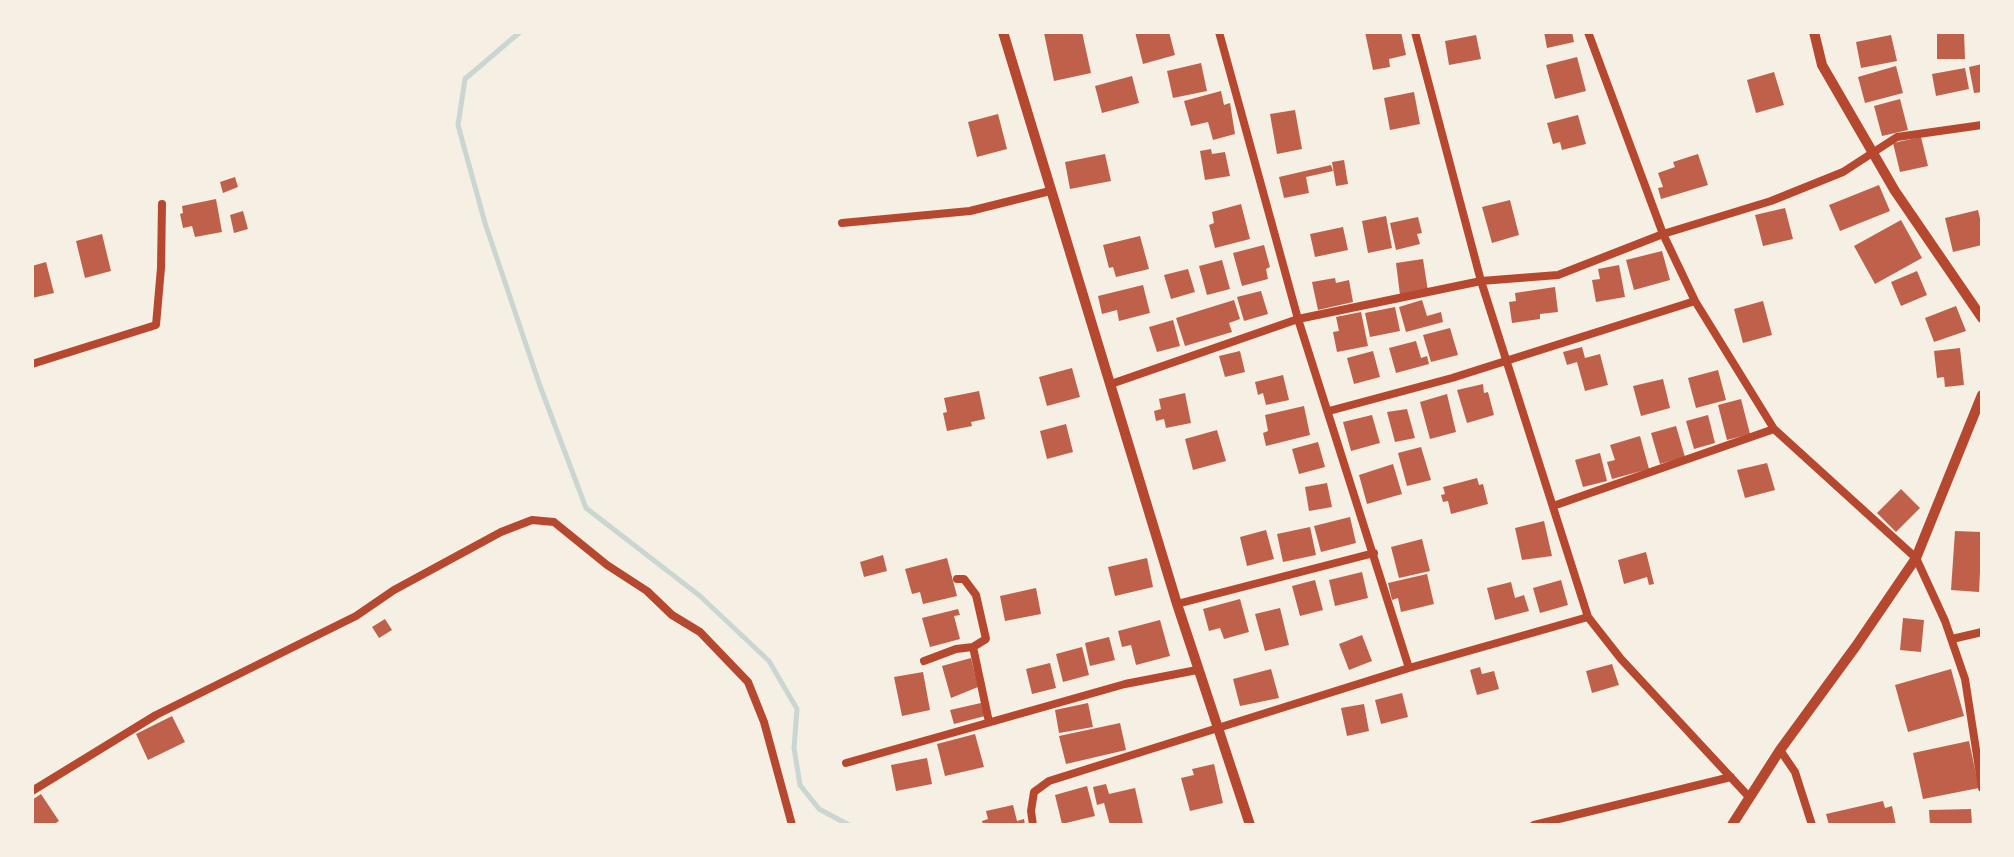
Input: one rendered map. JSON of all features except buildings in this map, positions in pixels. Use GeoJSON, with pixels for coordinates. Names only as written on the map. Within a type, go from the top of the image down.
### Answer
{"type":"FeatureCollection","features":[{"type":"Feature","properties":{"kind":"street"},"geometry":{"type":"LineString","coordinates":[[1003,32],[1197,670],[1250,825]]}},
{"type":"Feature","properties":{"kind":"street"},"geometry":{"type":"LineString","coordinates":[[1219,32],[1298,319],[1409,668]]}},
{"type":"Feature","properties":{"kind":"street"},"geometry":{"type":"LineString","coordinates":[[1415,32],[1481,281],[1588,617],[1621,659],[1750,798]]}},
{"type":"Feature","properties":{"kind":"street"},"geometry":{"type":"LineString","coordinates":[[1588,32],[1663,234],[1695,301],[1774,429],[1916,558],[1952,639],[1965,679],[1982,788]]}},
{"type":"Feature","properties":{"kind":"street"},"geometry":{"type":"LineString","coordinates":[[1814,32],[1822,65],[1895,191],[1982,318]]}},
{"type":"Feature","properties":{"kind":"street"},"geometry":{"type":"LineString","coordinates":[[1111,384],[1298,319],[1481,281],[1558,275],[1663,234],[1771,201],[1843,172],[1897,137],[1982,125]]}},
{"type":"Feature","properties":{"kind":"street"},"geometry":{"type":"LineString","coordinates":[[842,223],[970,211],[1050,191]]}},
{"type":"Feature","properties":{"kind":"street"},"geometry":{"type":"LineString","coordinates":[[32,364],[156,325],[162,204]]}},
{"type":"Feature","properties":{"kind":"street"},"geometry":{"type":"LineString","coordinates":[[1329,411],[1507,361],[1695,301]]}},
{"type":"Feature","properties":{"kind":"street"},"geometry":{"type":"LineString","coordinates":[[1732,825],[1780,750],[1916,558],[1982,395]]}},
{"type":"Feature","properties":{"kind":"street"},"geometry":{"type":"LineString","coordinates":[[1553,506],[1774,429]]}},
{"type":"Feature","properties":{"kind":"street"},"geometry":{"type":"LineString","coordinates":[[32,791],[156,715],[356,616],[406,583],[501,532],[532,520],[554,522],[607,565],[647,591],[672,615],[700,632],[748,682],[764,722],[792,825]]}},
{"type":"Feature","properties":{"kind":"street"},"geometry":{"type":"LineString","coordinates":[[1177,604],[1374,553]]}},
{"type":"Feature","properties":{"kind":"street"},"geometry":{"type":"LineString","coordinates":[[924,661],[956,649],[973,647],[986,639],[976,595],[964,579],[957,579]]}},
{"type":"Feature","properties":{"kind":"street"},"geometry":{"type":"LineString","coordinates":[[1033,825],[1031,811],[1034,792],[1049,781],[1409,668],[1588,617]]}},
{"type":"Feature","properties":{"kind":"street"},"geometry":{"type":"LineString","coordinates":[[1952,639],[1982,632]]}},
{"type":"Feature","properties":{"kind":"street"},"geometry":{"type":"LineString","coordinates":[[973,647],[989,722]]}},
{"type":"Feature","properties":{"kind":"street"},"geometry":{"type":"LineString","coordinates":[[846,763],[1125,684],[1197,670]]}},
{"type":"Feature","properties":{"kind":"street"},"geometry":{"type":"LineString","coordinates":[[1780,750],[1795,772],[1812,825]]}},
{"type":"Feature","properties":{"kind":"street"},"geometry":{"type":"LineString","coordinates":[[1534,825],[1731,777]]}},
{"type":"Feature","properties":{"kind":"waterway"},"geometry":{"type":"LineString","coordinates":[[520,32],[465,79],[458,125],[485,223],[540,386],[586,508],[700,596],[769,661],[797,709],[794,748],[800,785],[819,809],[849,825]]}}]}
